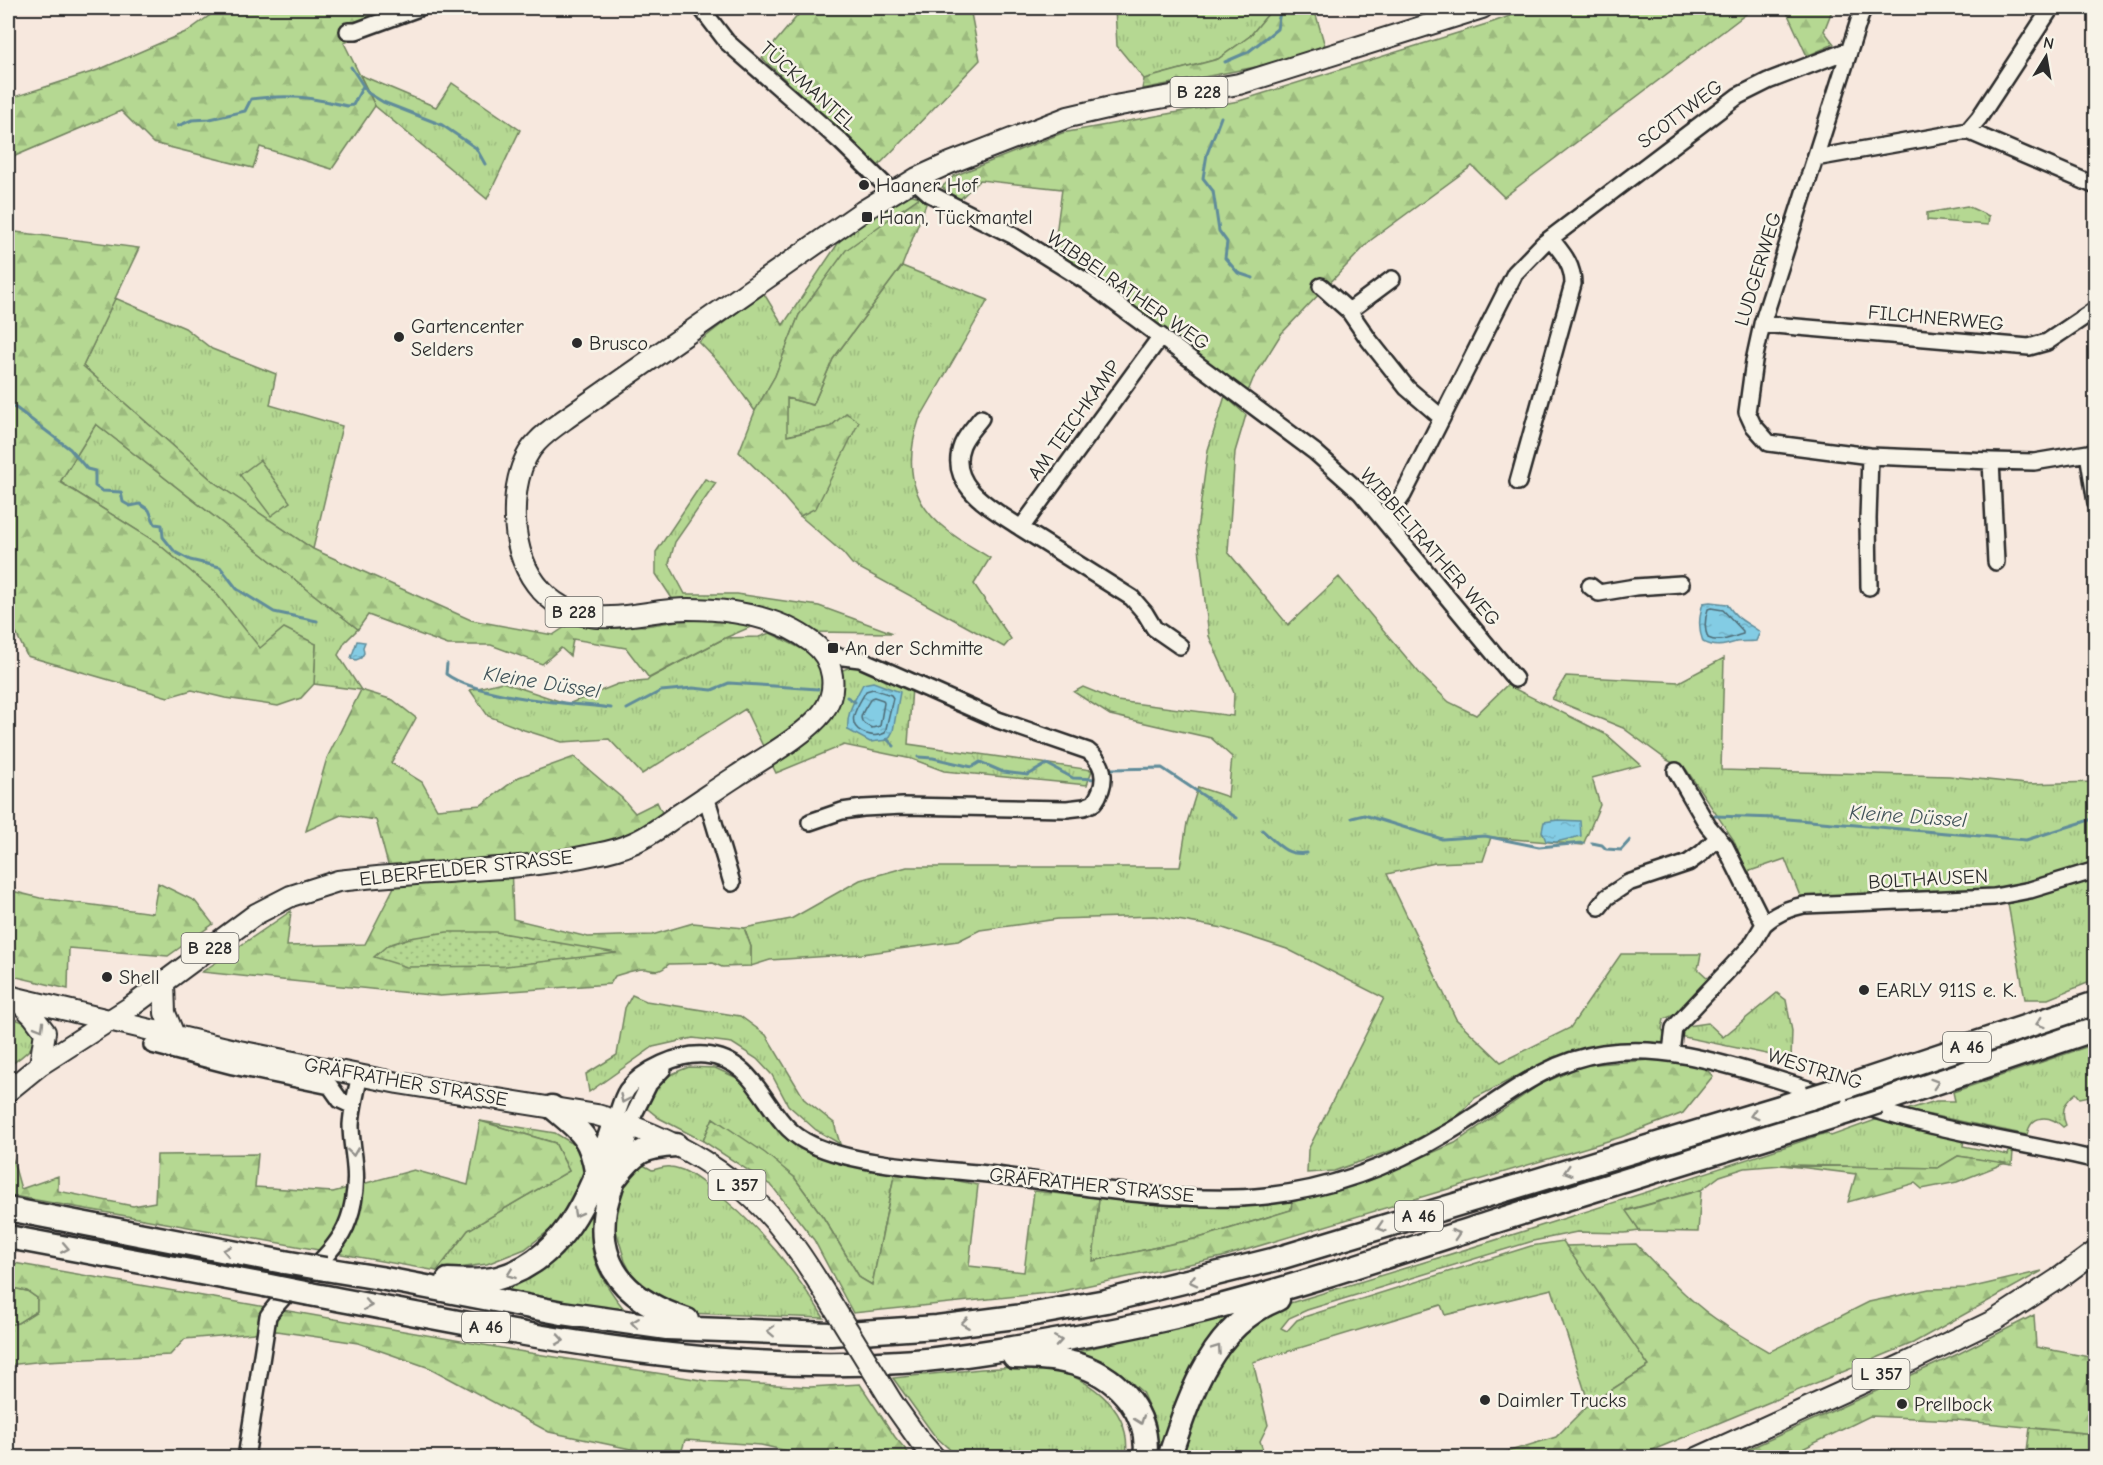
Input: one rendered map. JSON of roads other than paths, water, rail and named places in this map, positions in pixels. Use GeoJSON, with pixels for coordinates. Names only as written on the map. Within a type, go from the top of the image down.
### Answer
{"type":"FeatureCollection","features":[{"type":"Feature","properties":{"kind":"highway","name":"A 46"},"geometry":{"type":"LineString","coordinates":[[8,1209],[562,1313],[667,1328],[831,1334],[937,1327],[1023,1316],[1106,1301],[1276,1259],[1839,1089],[2096,1003]]}},
{"type":"Feature","properties":{"kind":"highway","name":"A 46"},"geometry":{"type":"LineString","coordinates":[[8,1237],[558,1340],[663,1354],[748,1362],[836,1364],[958,1357],[1089,1336],[1208,1309],[1380,1259],[1851,1111],[2096,1029]]}},
{"type":"Feature","properties":{"kind":"highway"},"geometry":{"type":"LineString","coordinates":[[552,1107],[587,1138],[605,1176]]}},
{"type":"Feature","properties":{"kind":"highway"},"geometry":{"type":"LineString","coordinates":[[622,1122],[605,1176],[603,1227],[605,1245],[611,1263],[622,1282],[641,1300],[662,1312],[714,1329]]}},
{"type":"Feature","properties":{"kind":"highway"},"geometry":{"type":"LineString","coordinates":[[380,1278],[472,1281],[497,1279],[523,1269],[543,1257],[574,1220],[605,1176],[635,1154],[655,1147],[676,1145]]}},
{"type":"Feature","properties":{"kind":"highway"},"geometry":{"type":"LineString","coordinates":[[1169,1458],[1189,1400],[1203,1370],[1218,1346],[1236,1326],[1255,1311],[1276,1300],[1313,1288],[1380,1259]]}},
{"type":"Feature","properties":{"kind":"highway"},"geometry":{"type":"LineString","coordinates":[[958,1357],[1022,1357],[1065,1362],[1082,1366],[1102,1375],[1119,1388],[1133,1404],[1142,1422],[1145,1458]]}},
{"type":"Feature","properties":{"kind":"main road","name":"B 228"},"geometry":{"type":"LineString","coordinates":[[826,655],[811,642],[774,622],[738,612],[685,609],[593,617],[561,607],[539,590],[528,572],[521,553],[515,520],[518,485],[526,457],[534,444],[891,192],[917,178],[1068,117],[1112,106],[1239,84],[1482,8]]}},
{"type":"Feature","properties":{"kind":"main road","name":"ELBERFELDER STRASSE"},"geometry":{"type":"LineString","coordinates":[[8,1091],[40,1065],[112,1020],[164,983],[256,914],[291,896],[338,880],[528,866],[597,854],[633,843],[810,726],[830,699],[833,683],[832,670],[826,655]]}},
{"type":"Feature","properties":{"kind":"main road"},"geometry":{"type":"LineString","coordinates":[[164,983],[165,1013],[174,1035]]}},
{"type":"Feature","properties":{"kind":"main road"},"geometry":{"type":"LineString","coordinates":[[11,996],[33,1016],[45,1032],[40,1065]]}},
{"type":"Feature","properties":{"kind":"main road","name":"L 357"},"geometry":{"type":"LineString","coordinates":[[11,996],[112,1020]]}},
{"type":"Feature","properties":{"kind":"main road","name":"GRÄFRATHER STRASSE"},"geometry":{"type":"LineString","coordinates":[[112,1020],[239,1051],[356,1092],[552,1107],[622,1122]]}},
{"type":"Feature","properties":{"kind":"main road","name":"L 357"},"geometry":{"type":"LineString","coordinates":[[622,1122],[676,1145],[721,1172],[768,1214],[789,1238],[892,1402],[935,1458]]}},
{"type":"Feature","properties":{"kind":"main road","name":"L 357"},"geometry":{"type":"LineString","coordinates":[[1697,1458],[1995,1320],[2096,1251]]}},
{"type":"Feature","properties":{"kind":"street"},"geometry":{"type":"LineString","coordinates":[[348,31],[356,32],[419,8]]}},
{"type":"Feature","properties":{"kind":"street","name":"TÜCKMANTEL"},"geometry":{"type":"LineString","coordinates":[[701,8],[727,42],[841,142],[891,192]]}},
{"type":"Feature","properties":{"kind":"street","name":"LUDGERWEG"},"geometry":{"type":"LineString","coordinates":[[1863,8],[1762,324],[1748,391],[1747,412],[1753,425],[1769,443],[1870,456],[2034,462],[2092,452],[2096,503]]}},
{"type":"Feature","properties":{"kind":"street"},"geometry":{"type":"LineString","coordinates":[[1968,131],[1979,118],[2051,8]]}},
{"type":"Feature","properties":{"kind":"street","name":"SCOTTWEG"},"geometry":{"type":"LineString","coordinates":[[1385,521],[1403,495],[1515,273],[1522,264],[1551,238],[1738,96],[1768,81],[1849,50]]}},
{"type":"Feature","properties":{"kind":"street"},"geometry":{"type":"LineString","coordinates":[[1815,158],[1968,131],[2096,186]]}},
{"type":"Feature","properties":{"kind":"street","name":"WIBBELRATHER WEG"},"geometry":{"type":"LineString","coordinates":[[917,178],[921,186],[930,194],[1012,235],[1087,282],[1250,404]]}},
{"type":"Feature","properties":{"kind":"street"},"geometry":{"type":"LineString","coordinates":[[1518,482],[1573,284],[1570,265],[1551,238]]}},
{"type":"Feature","properties":{"kind":"street"},"geometry":{"type":"LineString","coordinates":[[1349,311],[1392,279]]}},
{"type":"Feature","properties":{"kind":"street"},"geometry":{"type":"LineString","coordinates":[[1321,286],[1349,311],[1407,388],[1442,418]]}},
{"type":"Feature","properties":{"kind":"street","name":"FILCHNERWEG"},"geometry":{"type":"LineString","coordinates":[[1762,324],[2029,346],[2048,342],[2096,309]]}},
{"type":"Feature","properties":{"kind":"street","name":"AM TEICHKAMP"},"geometry":{"type":"LineString","coordinates":[[1021,528],[1161,336]]}},
{"type":"Feature","properties":{"kind":"street","name":"WIBBELTRATHER WEG"},"geometry":{"type":"LineString","coordinates":[[1250,404],[1315,452],[1361,493],[1515,679]]}},
{"type":"Feature","properties":{"kind":"street"},"geometry":{"type":"LineString","coordinates":[[981,418],[962,446],[960,473],[970,490],[1021,528],[1132,597],[1154,628],[1180,646]]}},
{"type":"Feature","properties":{"kind":"street"},"geometry":{"type":"LineString","coordinates":[[1869,587],[1870,456]]}},
{"type":"Feature","properties":{"kind":"street"},"geometry":{"type":"LineString","coordinates":[[1991,461],[1996,562]]}},
{"type":"Feature","properties":{"kind":"street"},"geometry":{"type":"LineString","coordinates":[[1590,586],[1599,593],[1635,587],[1681,584]]}},
{"type":"Feature","properties":{"kind":"street"},"geometry":{"type":"LineString","coordinates":[[810,822],[842,811],[863,808],[903,806],[1084,807],[1094,802],[1104,781],[1103,768],[1096,757],[1088,751],[998,720],[860,659],[826,655]]}},
{"type":"Feature","properties":{"kind":"street"},"geometry":{"type":"LineString","coordinates":[[1671,1052],[1674,1028],[1751,946],[1764,924],[1718,837],[1708,826],[1676,771]]}},
{"type":"Feature","properties":{"kind":"street"},"geometry":{"type":"LineString","coordinates":[[706,796],[732,883]]}},
{"type":"Feature","properties":{"kind":"street"},"geometry":{"type":"LineString","coordinates":[[1599,907],[1607,897],[1628,884],[1688,863],[1718,837]]}},
{"type":"Feature","properties":{"kind":"street","name":"BOLTHAUSEN"},"geometry":{"type":"LineString","coordinates":[[1764,924],[1771,918],[1795,907],[1994,897],[2030,890],[2096,870]]}},
{"type":"Feature","properties":{"kind":"street","name":"GRÄFRATHER STRASSE"},"geometry":{"type":"LineString","coordinates":[[152,1045],[233,1066],[330,1086],[340,1100],[356,1092]]}},
{"type":"Feature","properties":{"kind":"street","name":"WESTRING"},"geometry":{"type":"LineString","coordinates":[[1523,1082],[1558,1065],[1600,1053],[1650,1050],[1671,1052],[1740,1068],[1934,1126],[2096,1160]]}},
{"type":"Feature","properties":{"kind":"street","name":"GRÄFRATHER STRASSE"},"geometry":{"type":"LineString","coordinates":[[622,1122],[649,1084],[673,1058],[693,1055],[710,1056],[735,1064],[752,1078],[777,1116],[793,1133],[807,1143],[827,1151],[933,1169],[990,1174],[1124,1192],[1230,1198],[1266,1196],[1294,1191],[1372,1171],[1413,1153],[1488,1107],[1523,1082]]}},
{"type":"Feature","properties":{"kind":"street"},"geometry":{"type":"LineString","coordinates":[[246,1458],[268,1316],[278,1301],[331,1250],[343,1233],[351,1213],[356,1169],[351,1141],[356,1092]]}},
{"type":"Feature","properties":{"kind":"water"},"geometry":{"type":"Polygon","coordinates":[[[1703,603],[1727,604],[1738,617],[1760,632],[1756,641],[1719,646],[1703,642],[1700,627],[1701,613],[1703,603]]]}},
{"type":"Feature","properties":{"kind":"water"},"geometry":{"type":"Polygon","coordinates":[[[357,641],[365,642],[364,653],[356,660],[351,658],[357,641]]]}},
{"type":"Feature","properties":{"kind":"water"},"geometry":{"type":"Polygon","coordinates":[[[873,682],[900,692],[893,731],[888,740],[870,742],[848,730],[848,717],[863,684],[873,682]]]}},
{"type":"Feature","properties":{"kind":"water"},"geometry":{"type":"Polygon","coordinates":[[[1580,821],[1581,836],[1556,842],[1546,841],[1542,831],[1544,822],[1580,821]]]}},
{"type":"Feature","properties":{"kind":"waterway"},"geometry":{"type":"LineString","coordinates":[[1225,62],[1248,52],[1277,29],[1280,12],[1285,8]]}},
{"type":"Feature","properties":{"kind":"waterway"},"geometry":{"type":"LineString","coordinates":[[351,67],[368,93],[383,102],[442,125],[476,148],[485,164]]}},
{"type":"Feature","properties":{"kind":"waterway"},"geometry":{"type":"LineString","coordinates":[[178,126],[192,120],[210,119],[245,111],[251,99],[300,97],[347,106],[353,105],[363,86]]}},
{"type":"Feature","properties":{"kind":"waterway"},"geometry":{"type":"LineString","coordinates":[[1221,117],[1207,154],[1203,178],[1213,191],[1219,231],[1227,242],[1225,258],[1238,273],[1253,278]]}},
{"type":"Feature","properties":{"kind":"waterway","name":"Kleine Düssel"},"geometry":{"type":"LineString","coordinates":[[8,406],[16,408],[70,449],[87,469],[95,471],[95,486],[102,491],[121,492],[123,502],[130,506],[140,504],[149,510],[155,524],[162,525],[163,537],[175,552],[190,560],[220,567],[237,589],[274,612],[317,621]]}},
{"type":"Feature","properties":{"kind":"waterway","name":"Kleine Düssel"},"geometry":{"type":"LineString","coordinates":[[447,664],[446,674],[480,689],[525,698],[611,708]]}},
{"type":"Feature","properties":{"kind":"waterway","name":"Kleine Düssel"},"geometry":{"type":"LineString","coordinates":[[627,709],[661,691],[693,688],[712,690],[729,683],[818,689]]}},
{"type":"Feature","properties":{"kind":"waterway","name":"Kleine Düssel"},"geometry":{"type":"LineString","coordinates":[[847,697],[855,702]]}},
{"type":"Feature","properties":{"kind":"waterway","name":"Kleine Düssel"},"geometry":{"type":"LineString","coordinates":[[887,739],[894,746]]}},
{"type":"Feature","properties":{"kind":"waterway","name":"Kleine Düssel"},"geometry":{"type":"LineString","coordinates":[[918,757],[972,767],[980,762],[1003,772],[1028,775],[1047,764],[1073,778],[1098,779]]}},
{"type":"Feature","properties":{"kind":"waterway","name":"Kleine Düssel"},"geometry":{"type":"LineString","coordinates":[[1112,769],[1162,768],[1237,818]]}},
{"type":"Feature","properties":{"kind":"waterway","name":"Kleine Düssel"},"geometry":{"type":"LineString","coordinates":[[1352,818],[1364,815],[1442,839],[1485,836],[1539,847],[1583,843]]}},
{"type":"Feature","properties":{"kind":"waterway","name":"Kleine Düssel"},"geometry":{"type":"LineString","coordinates":[[1715,816],[1776,818],[2026,840],[2096,818]]}},
{"type":"Feature","properties":{"kind":"waterway","name":"Kleine Düssel"},"geometry":{"type":"LineString","coordinates":[[1262,830],[1287,851],[1307,853]]}},
{"type":"Feature","properties":{"kind":"waterway","name":"Kleine Düssel"},"geometry":{"type":"LineString","coordinates":[[1592,843],[1602,845],[1606,849],[1621,850],[1630,840]]}},
{"type":"Feature","properties":{"kind":"place","name":"Haaner Hof"},"geometry":{"type":"Point","coordinates":[864,185]}},
{"type":"Feature","properties":{"kind":"place","name":"Haan, Tückmantel"},"geometry":{"type":"Point","coordinates":[867,217]}},
{"type":"Feature","properties":{"kind":"place","name":"Gartencenter Selders"},"geometry":{"type":"Point","coordinates":[399,337]}},
{"type":"Feature","properties":{"kind":"place","name":"Brusco"},"geometry":{"type":"Point","coordinates":[577,343]}},
{"type":"Feature","properties":{"kind":"place","name":"An der Schmitte"},"geometry":{"type":"Point","coordinates":[833,648]}},
{"type":"Feature","properties":{"kind":"place","name":"Shell"},"geometry":{"type":"Point","coordinates":[107,977]}},
{"type":"Feature","properties":{"kind":"place","name":"EARLY 911S e. K."},"geometry":{"type":"Point","coordinates":[1864,990]}},
{"type":"Feature","properties":{"kind":"place","name":"Daimler Trucks"},"geometry":{"type":"Point","coordinates":[1485,1400]}},
{"type":"Feature","properties":{"kind":"place","name":"Prellbock"},"geometry":{"type":"Point","coordinates":[1902,1404]}}]}
